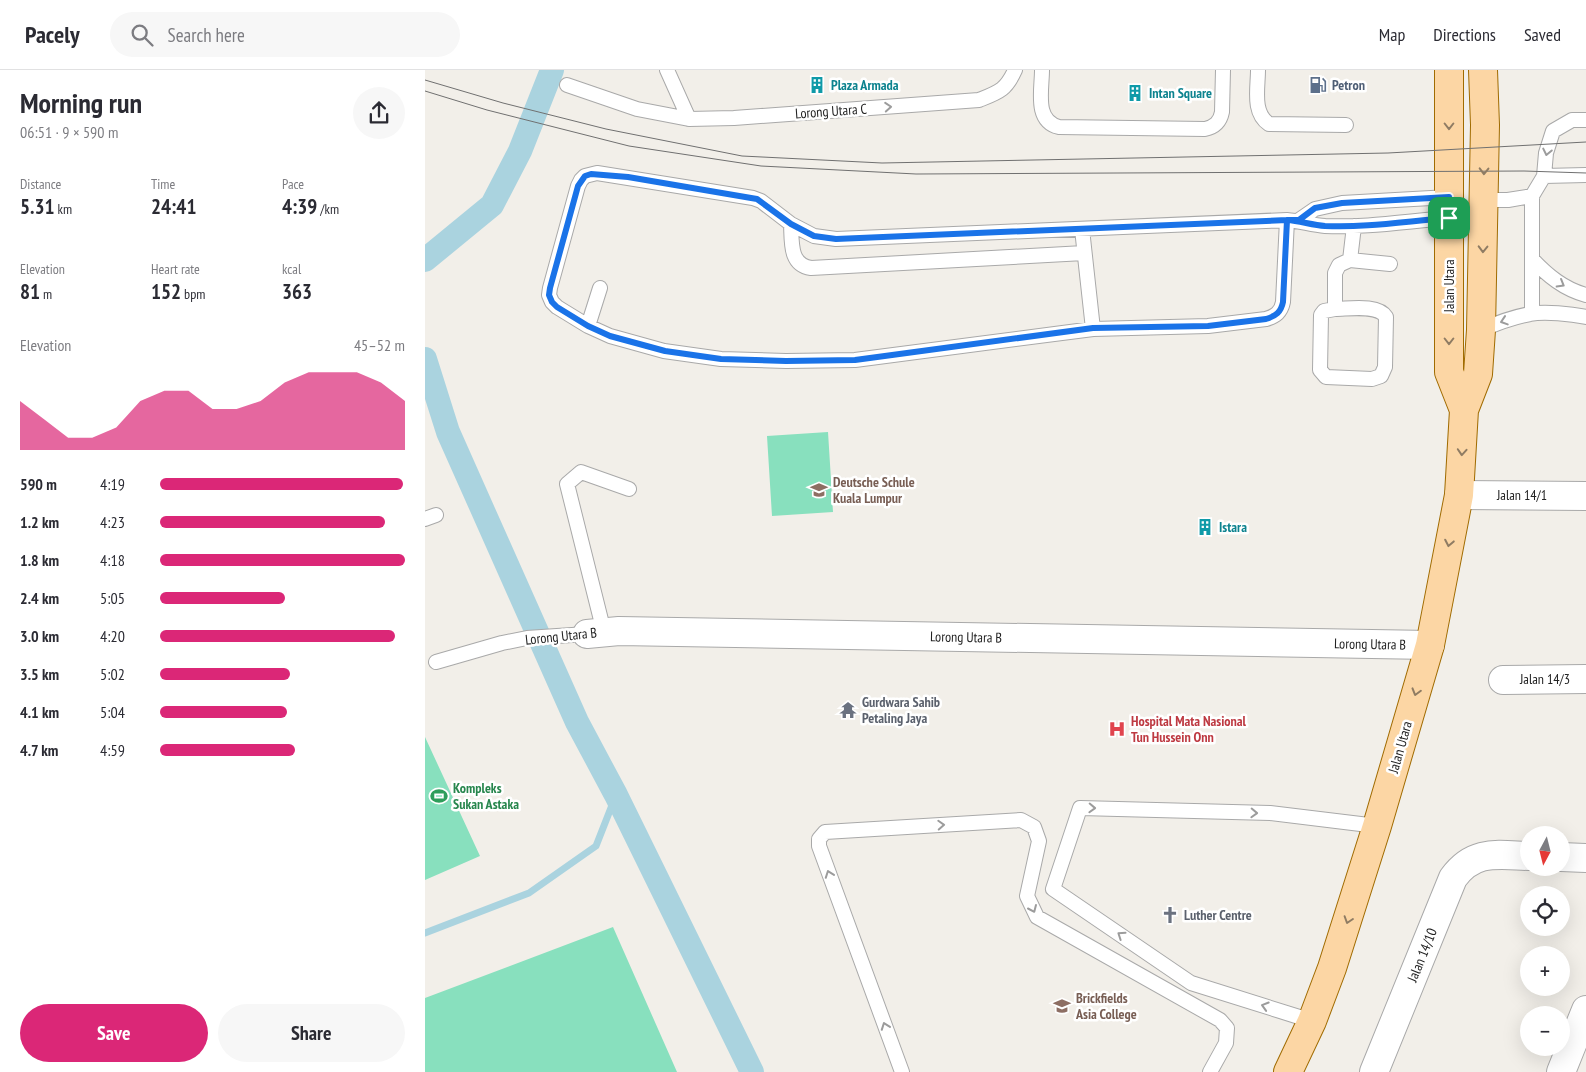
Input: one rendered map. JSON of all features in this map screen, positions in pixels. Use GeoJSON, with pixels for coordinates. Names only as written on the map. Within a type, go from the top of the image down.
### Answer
{"type":"FeatureCollection","features":[{"type":"Feature","properties":{"kind":"main road","name":"Jalan Utara"},"geometry":{"type":"LineString","coordinates":[[1288,1072],[1312,1021],[1332,968],[1377,826],[1429,645],[1459,495],[1464,410],[1478,374],[1481,330],[1485,125],[1483,70]]}},
{"type":"Feature","properties":{"kind":"main road","name":"Jalan Utara"},"geometry":{"type":"LineString","coordinates":[[1447,72],[1449,372],[1464,410]]}},
{"type":"Feature","properties":{"kind":"street","name":"Jalan 14/1"},"geometry":{"type":"LineString","coordinates":[[1459,495],[1586,496]]}},
{"type":"Feature","properties":{"kind":"street","name":"Lorong Utara B"},"geometry":{"type":"LineString","coordinates":[[596,633],[1429,645]]}},
{"type":"Feature","properties":{"kind":"street","name":"Jalan 14/3"},"geometry":{"type":"LineString","coordinates":[[1503,680],[1586,679]]}},
{"type":"Feature","properties":{"kind":"street","name":"Jalan 14/10"},"geometry":{"type":"LineString","coordinates":[[1374,1072],[1453,878],[1461,867],[1472,860],[1487,855],[1520,856]]}},
{"type":"Feature","properties":{"kind":"street"},"geometry":{"type":"LineString","coordinates":[[1570,857],[1586,858]]}},
{"type":"Feature","properties":{"kind":"street"},"geometry":{"type":"LineString","coordinates":[[1561,1072],[1586,1010]]}},
{"type":"Feature","properties":{"kind":"lane"},"geometry":{"type":"LineString","coordinates":[[667,70],[689,119]]}},
{"type":"Feature","properties":{"kind":"lane","name":"Lorong Utara C"},"geometry":{"type":"LineString","coordinates":[[567,85],[637,109],[689,119],[734,118],[979,100],[997,93],[1009,84],[1015,70]]}},
{"type":"Feature","properties":{"kind":"lane"},"geometry":{"type":"LineString","coordinates":[[1042,70],[1043,116],[1052,125],[1059,127],[1205,129],[1217,124],[1221,118],[1223,70]]}},
{"type":"Feature","properties":{"kind":"lane"},"geometry":{"type":"LineString","coordinates":[[1258,70],[1258,108],[1263,120],[1269,124],[1346,125]]}},
{"type":"Feature","properties":{"kind":"lane"},"geometry":{"type":"LineString","coordinates":[[1532,313],[1532,196],[1544,176],[1546,153],[1553,131],[1572,120],[1586,120]]}},
{"type":"Feature","properties":{"kind":"lane"},"geometry":{"type":"LineString","coordinates":[[1293,220],[1281,308],[1273,317],[1208,326],[1093,328],[855,360],[786,361],[721,359],[665,351],[610,336],[588,326],[557,307],[549,295],[578,186],[585,176],[597,173],[753,198],[761,201],[791,224],[814,236],[836,239],[1293,220],[1323,226],[1353,226],[1449,208]]}},
{"type":"Feature","properties":{"kind":"lane"},"geometry":{"type":"LineString","coordinates":[[1544,176],[1586,175]]}},
{"type":"Feature","properties":{"kind":"lane"},"geometry":{"type":"LineString","coordinates":[[1483,200],[1508,200],[1532,196]]}},
{"type":"Feature","properties":{"kind":"lane"},"geometry":{"type":"LineString","coordinates":[[1293,220],[1315,208],[1342,203],[1449,208]]}},
{"type":"Feature","properties":{"kind":"lane"},"geometry":{"type":"LineString","coordinates":[[791,224],[795,260],[801,265],[811,268],[1085,253]]}},
{"type":"Feature","properties":{"kind":"lane"},"geometry":{"type":"LineString","coordinates":[[1350,260],[1353,226]]}},
{"type":"Feature","properties":{"kind":"lane"},"geometry":{"type":"LineString","coordinates":[[1082,229],[1093,328]]}},
{"type":"Feature","properties":{"kind":"lane"},"geometry":{"type":"LineString","coordinates":[[1481,330],[1532,313],[1581,316],[1582,294],[1559,284],[1532,259]]}},
{"type":"Feature","properties":{"kind":"lane"},"geometry":{"type":"LineString","coordinates":[[1335,309],[1335,273],[1339,265],[1350,260],[1390,264]]}},
{"type":"Feature","properties":{"kind":"lane"},"geometry":{"type":"LineString","coordinates":[[588,326],[601,288]]}},
{"type":"Feature","properties":{"kind":"lane"},"geometry":{"type":"LineString","coordinates":[[1335,309],[1374,309],[1383,313],[1386,318],[1385,367],[1381,376],[1372,379],[1326,377],[1322,374],[1320,370],[1321,315],[1324,311],[1335,309]]}},
{"type":"Feature","properties":{"kind":"lane"},"geometry":{"type":"LineString","coordinates":[[596,633],[567,484],[581,472],[629,489]]}},
{"type":"Feature","properties":{"kind":"lane","name":"Lorong Utara B"},"geometry":{"type":"LineString","coordinates":[[436,662],[502,643],[527,638],[596,633]]}},
{"type":"Feature","properties":{"kind":"lane"},"geometry":{"type":"LineString","coordinates":[[1312,1021],[1191,983],[1053,890],[1080,808],[1270,813],[1377,826]]}},
{"type":"Feature","properties":{"kind":"lane"},"geometry":{"type":"LineString","coordinates":[[902,1072],[819,846],[819,839],[825,832],[1021,820],[1035,827],[1039,841],[1027,896],[1037,917],[1220,1020],[1227,1028],[1226,1043],[1210,1072]]}},
{"type":"Feature","properties":{"kind":"green space"},"geometry":{"type":"Polygon","coordinates":[[[828,432],[833,512],[772,516],[767,436],[828,432]]]}},
{"type":"Feature","properties":{"kind":"green space","name":"Kompleks Sukan Astaka"},"geometry":{"type":"Polygon","coordinates":[[[425,737],[480,856],[425,880],[425,737]]]}},
{"type":"Feature","properties":{"kind":"green space"},"geometry":{"type":"Polygon","coordinates":[[[613,927],[677,1072],[425,1072],[425,998],[613,927]]]}},
{"type":"Feature","properties":{"kind":"waterway"},"geometry":{"type":"LineString","coordinates":[[425,260],[492,205],[520,151],[552,70]]}},
{"type":"Feature","properties":{"kind":"waterway"},"geometry":{"type":"LineString","coordinates":[[425,359],[448,432],[577,722],[616,795],[752,1072]]}},
{"type":"Feature","properties":{"kind":"waterway"},"geometry":{"type":"LineString","coordinates":[[425,933],[529,893],[596,846],[616,795]]}},
{"type":"Feature","properties":{"kind":"tram line"},"geometry":{"type":"LineString","coordinates":[[425,80],[503,103],[606,129],[742,156],[882,163],[1388,153],[1586,142]]}},
{"type":"Feature","properties":{"kind":"tram line"},"geometry":{"type":"LineString","coordinates":[[425,91],[487,110],[629,146],[761,166],[916,174],[1524,171],[1586,173]]}},
{"type":"Feature","properties":{"kind":"place","name":"Plaza Armada"},"geometry":{"type":"Point","coordinates":[817,85]}},
{"type":"Feature","properties":{"kind":"place","name":"Petron"},"geometry":{"type":"Point","coordinates":[1318,85]}},
{"type":"Feature","properties":{"kind":"place","name":"Intan Square"},"geometry":{"type":"Point","coordinates":[1135,93]}},
{"type":"Feature","properties":{"kind":"place","name":"Deutsche Schule Kuala Lumpur"},"geometry":{"type":"Point","coordinates":[819,490]}},
{"type":"Feature","properties":{"kind":"place","name":"Istara"},"geometry":{"type":"Point","coordinates":[1205,527]}},
{"type":"Feature","properties":{"kind":"place","name":"Gurdwara Sahib Petaling Jaya"},"geometry":{"type":"Point","coordinates":[848,710]}},
{"type":"Feature","properties":{"kind":"place","name":"Hospital Mata Nasional Tun Hussein Onn"},"geometry":{"type":"Point","coordinates":[1117,729]}},
{"type":"Feature","properties":{"kind":"place","name":"Kompleks Sukan Astaka"},"geometry":{"type":"Point","coordinates":[439,796]}},
{"type":"Feature","properties":{"kind":"place","name":"Luther Centre"},"geometry":{"type":"Point","coordinates":[1170,915]}},
{"type":"Feature","properties":{"kind":"place","name":"Brickfields Asia College"},"geometry":{"type":"Point","coordinates":[1062,1006]}},
{"type":"Feature","properties":{"kind":"route"},"geometry":{"type":"LineString","coordinates":[[1449,218],[1353,226],[1323,226],[1299,220],[1287,220],[1283,302],[1278,314],[1266,319],[1208,326],[1093,328],[855,360],[786,361],[721,359],[665,351],[610,336],[588,326],[557,307],[549,295],[578,186],[585,176],[597,173],[699,188],[757,199],[791,224],[814,236],[836,239],[1287,220],[1299,220],[1315,208],[1342,203],[1449,197],[1449,218]]}}]}
